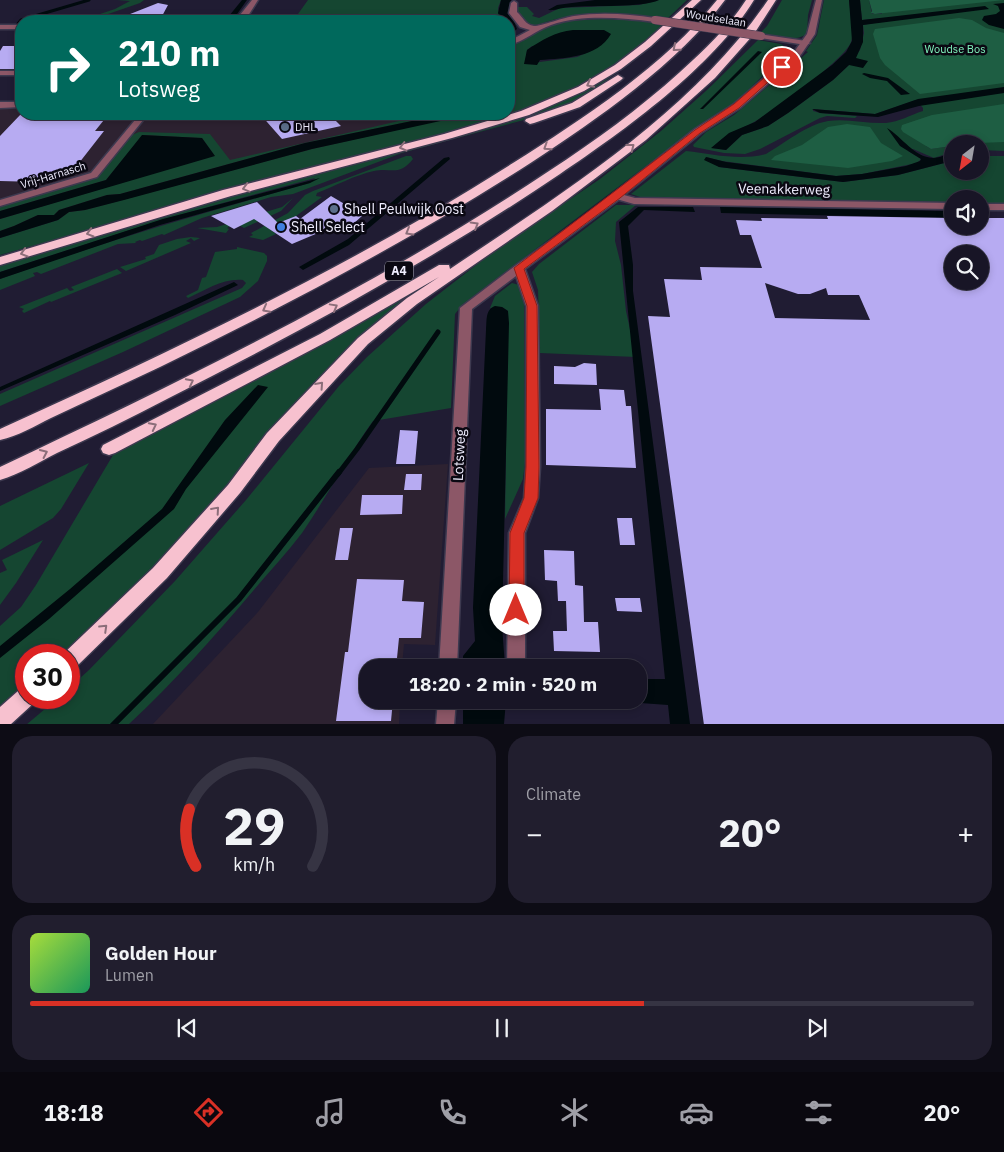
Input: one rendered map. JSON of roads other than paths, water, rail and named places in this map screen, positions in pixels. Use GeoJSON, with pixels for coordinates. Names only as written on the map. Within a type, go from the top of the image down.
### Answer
{"type":"FeatureCollection","features":[{"type":"Feature","properties":{"kind":"highway"},"geometry":{"type":"LineString","coordinates":[[515,116],[560,100],[599,80],[633,56],[698,0]]}},
{"type":"Feature","properties":{"kind":"highway","name":"A4"},"geometry":{"type":"LineString","coordinates":[[0,435],[104,388],[239,323],[374,252],[483,189],[579,126],[633,85],[688,37],[721,0]]}},
{"type":"Feature","properties":{"kind":"highway","name":"A4"},"geometry":{"type":"LineString","coordinates":[[0,474],[132,411],[271,341],[407,267],[516,200],[613,133],[664,91],[729,29],[750,0]]}},
{"type":"Feature","properties":{"kind":"highway","name":"A4"},"geometry":{"type":"LineString","coordinates":[[80,650],[160,573],[234,489],[273,437],[363,341],[412,301],[548,208],[634,144],[688,98],[734,53],[751,32],[772,0]]}},
{"type":"Feature","properties":{"kind":"highway"},"geometry":{"type":"LineString","coordinates":[[429,147],[543,117],[576,105],[611,84],[666,36],[672,24]]}},
{"type":"Feature","properties":{"kind":"highway"},"geometry":{"type":"LineString","coordinates":[[0,260],[227,193],[456,134],[502,120]]}},
{"type":"Feature","properties":{"kind":"highway","name":"A4"},"geometry":{"type":"LineString","coordinates":[[109,448],[325,337],[548,208]]}},
{"type":"Feature","properties":{"kind":"highway"},"geometry":{"type":"LineString","coordinates":[[0,720],[15,707]]}},
{"type":"Feature","properties":{"kind":"street"},"geometry":{"type":"LineString","coordinates":[[242,15],[255,0]]}},
{"type":"Feature","properties":{"kind":"street","name":"Lotsweg"},"geometry":{"type":"LineString","coordinates":[[448,659],[466,308],[617,196],[698,131],[737,106],[797,54],[811,34],[819,0]]}},
{"type":"Feature","properties":{"kind":"street"},"geometry":{"type":"LineString","coordinates":[[514,3],[513,13],[523,25],[535,29]]}},
{"type":"Feature","properties":{"kind":"street","name":"Woudselaan"},"geometry":{"type":"LineString","coordinates":[[515,41],[535,29],[561,20],[583,17],[631,17],[806,43]]}},
{"type":"Feature","properties":{"kind":"street"},"geometry":{"type":"LineString","coordinates":[[0,28],[15,27]]}},
{"type":"Feature","properties":{"kind":"street"},"geometry":{"type":"LineString","coordinates":[[0,73],[15,73]]}},
{"type":"Feature","properties":{"kind":"street"},"geometry":{"type":"LineString","coordinates":[[0,105],[15,105]]}},
{"type":"Feature","properties":{"kind":"street","name":"Vrij-Harnasch"},"geometry":{"type":"LineString","coordinates":[[0,203],[94,176],[139,120]]}},
{"type":"Feature","properties":{"kind":"street","name":"Veenakkerweg"},"geometry":{"type":"LineString","coordinates":[[617,196],[634,201],[944,206]]}},
{"type":"Feature","properties":{"kind":"street"},"geometry":{"type":"LineString","coordinates":[[989,207],[1004,207]]}},
{"type":"Feature","properties":{"kind":"street"},"geometry":{"type":"LineString","coordinates":[[516,659],[517,533],[531,498],[533,467],[532,306],[519,268]]}},
{"type":"Feature","properties":{"kind":"street"},"geometry":{"type":"LineString","coordinates":[[445,724],[446,709]]}},
{"type":"Feature","properties":{"kind":"waterway"},"geometry":{"type":"LineString","coordinates":[[38,15],[89,0]]}},
{"type":"Feature","properties":{"kind":"waterway"},"geometry":{"type":"LineString","coordinates":[[338,474],[438,332]]}},
{"type":"Feature","properties":{"kind":"waterway"},"geometry":{"type":"LineString","coordinates":[[114,724],[239,599],[339,472]]}},
{"type":"Feature","properties":{"kind":"place","name":"DHL"},"geometry":{"type":"Point","coordinates":[285,127]}},
{"type":"Feature","properties":{"kind":"place","name":"Shell Peulwijk Oost"},"geometry":{"type":"Point","coordinates":[334,209]}},
{"type":"Feature","properties":{"kind":"place","name":"Shell Select"},"geometry":{"type":"Point","coordinates":[281,227]}},
{"type":"Feature","properties":{"kind":"park label","name":"Woudse Bos"},"geometry":{"type":"Point","coordinates":[955,49]}}]}
